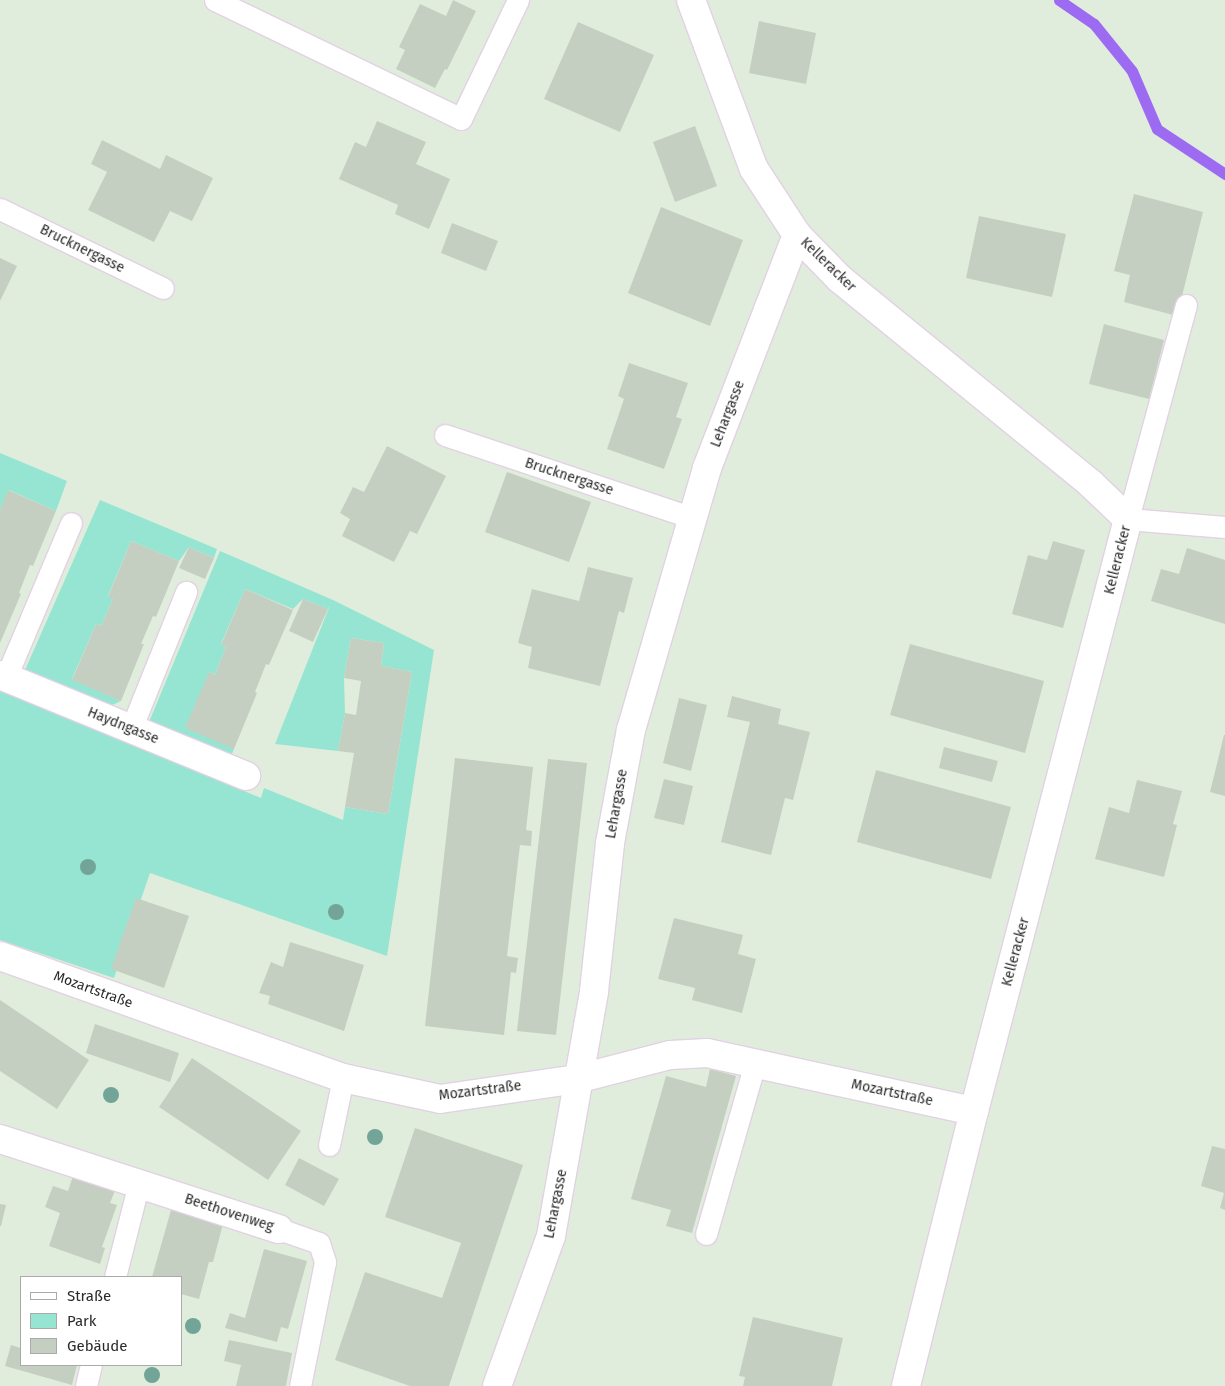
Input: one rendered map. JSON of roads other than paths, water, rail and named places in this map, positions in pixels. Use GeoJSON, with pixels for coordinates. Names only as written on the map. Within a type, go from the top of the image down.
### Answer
{"type":"FeatureCollection","features":[{"type":"Feature","properties":{"kind":"street","name":"Kelleracker"},"geometry":{"type":"LineString","coordinates":[[691,0],[754,169],[797,235],[840,279],[1062,459],[1128,519],[974,1111],[906,1386]]}},
{"type":"Feature","properties":{"kind":"street","name":"Lehargasse"},"geometry":{"type":"LineString","coordinates":[[497,1386],[551,1236],[577,1079],[594,991],[610,843],[631,730],[707,468],[797,235]]}},
{"type":"Feature","properties":{"kind":"street","name":"Haydngasse"},"geometry":{"type":"LineString","coordinates":[[3,676],[246,776]]}},
{"type":"Feature","properties":{"kind":"street","name":"Mozartstraße"},"geometry":{"type":"LineString","coordinates":[[0,956],[343,1078],[440,1099],[577,1079],[670,1055],[707,1053],[974,1111]]}},
{"type":"Feature","properties":{"kind":"street","name":"Beethovenweg"},"geometry":{"type":"LineString","coordinates":[[0,1139],[279,1230]]}},
{"type":"Feature","properties":{"kind":"lane"},"geometry":{"type":"LineString","coordinates":[[215,0],[461,119],[518,0]]}},
{"type":"Feature","properties":{"kind":"lane","name":"Brucknergasse"},"geometry":{"type":"LineString","coordinates":[[0,209],[164,288]]}},
{"type":"Feature","properties":{"kind":"lane","name":"Kelleracker"},"geometry":{"type":"LineString","coordinates":[[1186,305],[1128,519],[1225,526]]}},
{"type":"Feature","properties":{"kind":"lane","name":"Brucknergasse"},"geometry":{"type":"LineString","coordinates":[[445,435],[693,518]]}},
{"type":"Feature","properties":{"kind":"lane"},"geometry":{"type":"LineString","coordinates":[[3,676],[71,523]]}},
{"type":"Feature","properties":{"kind":"lane"},"geometry":{"type":"LineString","coordinates":[[131,729],[186,592]]}},
{"type":"Feature","properties":{"kind":"lane"},"geometry":{"type":"LineString","coordinates":[[706,1234],[755,1063]]}},
{"type":"Feature","properties":{"kind":"lane"},"geometry":{"type":"LineString","coordinates":[[329,1144],[343,1078]]}},
{"type":"Feature","properties":{"kind":"lane"},"geometry":{"type":"LineString","coordinates":[[114,1276],[139,1183]]}},
{"type":"Feature","properties":{"kind":"lane","name":"Beethovenweg"},"geometry":{"type":"LineString","coordinates":[[279,1230],[319,1243],[325,1262],[300,1386]]}},
{"type":"Feature","properties":{"kind":"lane"},"geometry":{"type":"LineString","coordinates":[[86,1386],[92,1366]]}},
{"type":"Feature","properties":{"kind":"waterway"},"geometry":{"type":"LineString","coordinates":[[1059,0],[1094,24],[1132,71],[1157,129],[1225,174]]}}]}
